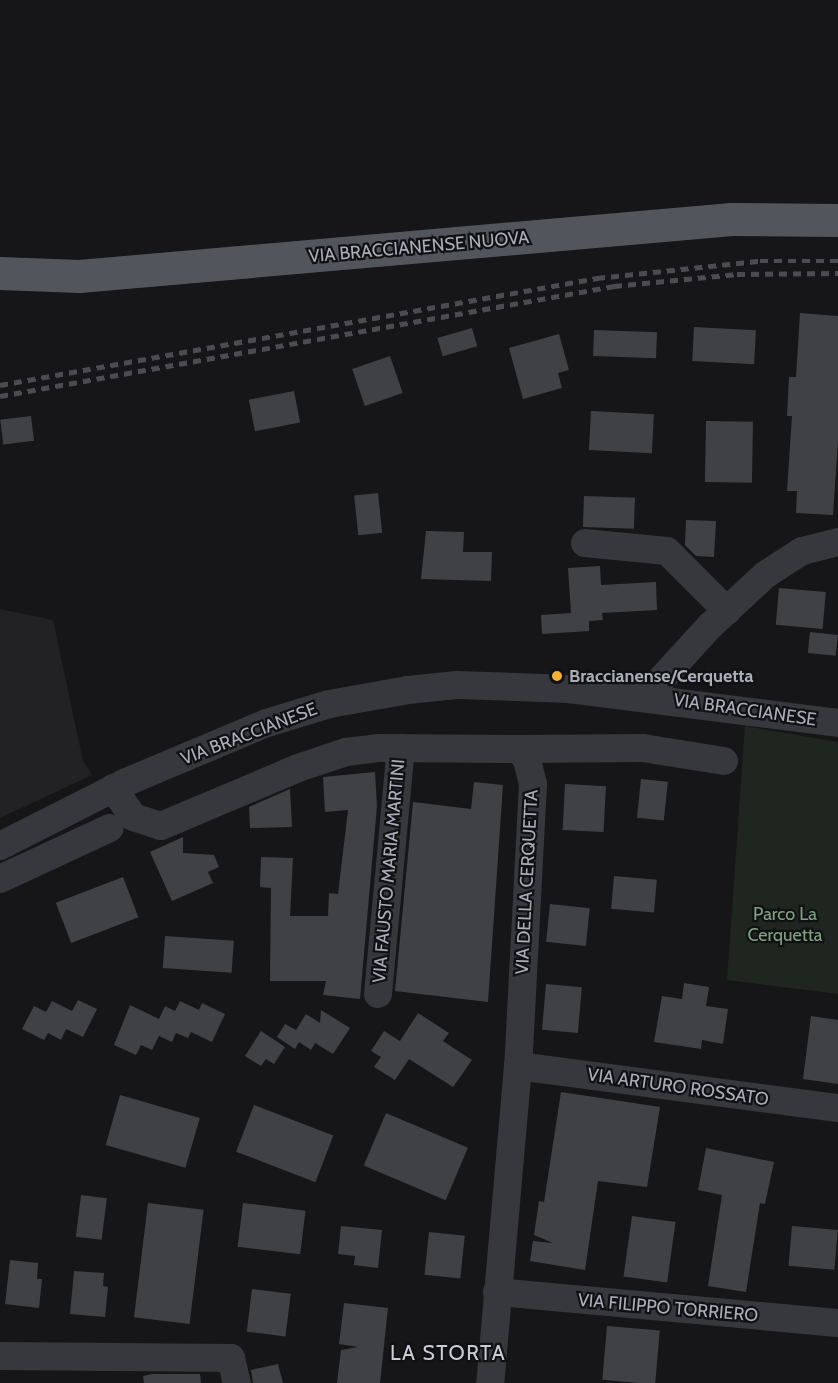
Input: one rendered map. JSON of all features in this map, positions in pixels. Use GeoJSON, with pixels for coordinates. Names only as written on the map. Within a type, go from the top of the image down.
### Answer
{"type":"FeatureCollection","features":[{"type":"Feature","properties":{"kind":"main road","name":"VIA BRACCIANENSE NUOVA"},"geometry":{"type":"LineString","coordinates":[[0,273],[79,276],[732,219],[838,220]]}},
{"type":"Feature","properties":{"kind":"street"},"geometry":{"type":"LineString","coordinates":[[646,696],[727,611],[781,563],[807,549],[838,542]]}},
{"type":"Feature","properties":{"kind":"street"},"geometry":{"type":"LineString","coordinates":[[585,543],[667,551],[727,611]]}},
{"type":"Feature","properties":{"kind":"street","name":"VIA BRACCIANESE"},"geometry":{"type":"LineString","coordinates":[[0,846],[102,794],[267,723],[361,697],[457,685],[646,696],[838,723]]}},
{"type":"Feature","properties":{"kind":"street","name":"VIA FAUSTO MARIA MARTINI"},"geometry":{"type":"LineString","coordinates":[[378,994],[401,748]]}},
{"type":"Feature","properties":{"kind":"street"},"geometry":{"type":"LineString","coordinates":[[0,879],[121,823],[172,824],[322,760],[362,750],[643,748],[724,761]]}},
{"type":"Feature","properties":{"kind":"street","name":"VIA DELLA CERQUETTA"},"geometry":{"type":"LineString","coordinates":[[490,1383],[519,1066],[532,784],[531,770],[520,749]]}},
{"type":"Feature","properties":{"kind":"street"},"geometry":{"type":"LineString","coordinates":[[102,794],[121,823]]}},
{"type":"Feature","properties":{"kind":"street","name":"VIA ARTURO ROSSATO"},"geometry":{"type":"LineString","coordinates":[[519,1066],[838,1108]]}},
{"type":"Feature","properties":{"kind":"street","name":"VIA FILIPPO TORRIERO"},"geometry":{"type":"LineString","coordinates":[[497,1292],[838,1323]]}},
{"type":"Feature","properties":{"kind":"street"},"geometry":{"type":"LineString","coordinates":[[0,1356],[231,1358],[237,1383]]}},
{"type":"Feature","properties":{"kind":"shaded area"},"geometry":{"type":"Polygon","coordinates":[[[0,609],[53,620],[83,761],[92,775],[0,818],[0,609]]]}},
{"type":"Feature","properties":{"kind":"green space","name":"Parco La Cerquetta"},"geometry":{"type":"Polygon","coordinates":[[[745,726],[838,742],[838,994],[727,980],[745,726]]]}},
{"type":"Feature","properties":{"kind":"building"},"geometry":{"type":"Polygon","coordinates":[[[800,313],[838,316],[838,441],[833,515],[796,513],[797,491],[787,491],[792,416],[787,416],[789,377],[796,377],[800,313]]]}},
{"type":"Feature","properties":{"kind":"building"},"geometry":{"type":"Polygon","coordinates":[[[694,327],[756,330],[754,364],[692,361],[694,327]]]}},
{"type":"Feature","properties":{"kind":"building"},"geometry":{"type":"Polygon","coordinates":[[[472,328],[477,346],[443,356],[437,338],[472,328]]]}},
{"type":"Feature","properties":{"kind":"building"},"geometry":{"type":"Polygon","coordinates":[[[594,330],[657,332],[656,358],[593,356],[594,330]]]}},
{"type":"Feature","properties":{"kind":"building"},"geometry":{"type":"Polygon","coordinates":[[[559,334],[569,370],[558,373],[562,388],[523,399],[509,348],[559,334]]]}},
{"type":"Feature","properties":{"kind":"building"},"geometry":{"type":"Polygon","coordinates":[[[390,356],[403,393],[365,406],[352,369],[390,356]]]}},
{"type":"Feature","properties":{"kind":"building"},"geometry":{"type":"Polygon","coordinates":[[[294,391],[300,422],[255,431],[249,400],[294,391]]]}},
{"type":"Feature","properties":{"kind":"building"},"geometry":{"type":"Polygon","coordinates":[[[591,411],[654,414],[652,453],[589,450],[591,411]]]}},
{"type":"Feature","properties":{"kind":"building"},"geometry":{"type":"Polygon","coordinates":[[[31,416],[34,441],[3,445],[0,420],[31,416]]]}},
{"type":"Feature","properties":{"kind":"building"},"geometry":{"type":"Polygon","coordinates":[[[706,421],[753,422],[752,483],[705,482],[706,421]]]}},
{"type":"Feature","properties":{"kind":"building"},"geometry":{"type":"Polygon","coordinates":[[[378,493],[382,533],[358,535],[354,496],[378,493]]]}},
{"type":"Feature","properties":{"kind":"building"},"geometry":{"type":"Polygon","coordinates":[[[584,496],[635,498],[634,529],[583,527],[584,496]]]}},
{"type":"Feature","properties":{"kind":"building"},"geometry":{"type":"Polygon","coordinates":[[[686,520],[716,521],[714,557],[696,556],[685,545],[686,520]]]}},
{"type":"Feature","properties":{"kind":"building"},"geometry":{"type":"Polygon","coordinates":[[[426,531],[464,532],[463,552],[492,552],[491,581],[421,579],[426,531]]]}},
{"type":"Feature","properties":{"kind":"building"},"geometry":{"type":"Polygon","coordinates":[[[600,566],[601,585],[656,582],[657,610],[602,613],[603,620],[589,621],[589,631],[542,634],[541,615],[571,613],[568,568],[600,566]]]}},
{"type":"Feature","properties":{"kind":"building"},"geometry":{"type":"Polygon","coordinates":[[[779,588],[826,592],[823,629],[776,625],[779,588]]]}},
{"type":"Feature","properties":{"kind":"building"},"geometry":{"type":"Polygon","coordinates":[[[810,632],[838,635],[836,656],[808,653],[810,632]]]}},
{"type":"Feature","properties":{"kind":"building"},"geometry":{"type":"Polygon","coordinates":[[[375,772],[377,806],[360,999],[323,995],[326,981],[270,981],[271,888],[260,887],[261,857],[293,858],[290,916],[328,916],[329,893],[338,894],[348,810],[325,812],[323,777],[375,772]]]}},
{"type":"Feature","properties":{"kind":"building"},"geometry":{"type":"Polygon","coordinates":[[[641,779],[668,782],[664,821],[637,818],[641,779]]]}},
{"type":"Feature","properties":{"kind":"building"},"geometry":{"type":"Polygon","coordinates":[[[474,782],[503,785],[488,1002],[395,991],[413,802],[471,809],[474,782]]]}},
{"type":"Feature","properties":{"kind":"building"},"geometry":{"type":"Polygon","coordinates":[[[565,784],[606,786],[604,832],[563,830],[565,784]]]}},
{"type":"Feature","properties":{"kind":"building"},"geometry":{"type":"Polygon","coordinates":[[[290,789],[292,827],[250,828],[249,807],[290,789]]]}},
{"type":"Feature","properties":{"kind":"building"},"geometry":{"type":"Polygon","coordinates":[[[183,837],[183,853],[214,855],[219,867],[208,872],[213,883],[172,901],[150,852],[183,837]]]}},
{"type":"Feature","properties":{"kind":"building"},"geometry":{"type":"Polygon","coordinates":[[[614,876],[657,880],[654,913],[611,909],[614,876]]]}},
{"type":"Feature","properties":{"kind":"building"},"geometry":{"type":"Polygon","coordinates":[[[123,877],[138,917],[71,943],[56,903],[123,877]]]}},
{"type":"Feature","properties":{"kind":"building"},"geometry":{"type":"Polygon","coordinates":[[[550,904],[590,908],[586,946],[546,942],[550,904]]]}},
{"type":"Feature","properties":{"kind":"building"},"geometry":{"type":"Polygon","coordinates":[[[165,936],[234,941],[232,973],[163,968],[165,936]]]}},
{"type":"Feature","properties":{"kind":"building"},"geometry":{"type":"Polygon","coordinates":[[[684,983],[709,987],[706,1006],[728,1009],[723,1044],[702,1040],[701,1049],[654,1042],[662,996],[682,999],[684,983]]]}},
{"type":"Feature","properties":{"kind":"building"},"geometry":{"type":"Polygon","coordinates":[[[546,984],[582,987],[578,1033],[542,1030],[546,984]]]}},
{"type":"Feature","properties":{"kind":"building"},"geometry":{"type":"Polygon","coordinates":[[[78,1000],[97,1009],[83,1037],[66,1029],[61,1040],[48,1033],[44,1040],[22,1029],[34,1006],[46,1012],[52,1001],[72,1011],[78,1000]]]}},
{"type":"Feature","properties":{"kind":"building"},"geometry":{"type":"Polygon","coordinates":[[[180,1001],[199,1010],[202,1003],[225,1014],[212,1042],[191,1032],[188,1038],[176,1033],[172,1042],[159,1036],[152,1050],[141,1045],[136,1055],[114,1045],[130,1005],[159,1019],[165,1006],[175,1011],[180,1001]]]}},
{"type":"Feature","properties":{"kind":"building"},"geometry":{"type":"Polygon","coordinates":[[[321,1010],[350,1028],[333,1054],[315,1043],[311,1050],[299,1042],[295,1049],[277,1037],[285,1024],[296,1030],[306,1014],[320,1023],[321,1010]]]}},
{"type":"Feature","properties":{"kind":"building"},"geometry":{"type":"Polygon","coordinates":[[[418,1013],[449,1033],[443,1041],[472,1060],[453,1087],[409,1059],[395,1080],[374,1067],[381,1057],[371,1051],[384,1031],[400,1041],[418,1013]]]}},
{"type":"Feature","properties":{"kind":"building"},"geometry":{"type":"Polygon","coordinates":[[[811,1016],[838,1020],[838,1084],[803,1079],[811,1016]]]}},
{"type":"Feature","properties":{"kind":"building"},"geometry":{"type":"Polygon","coordinates":[[[261,1031],[285,1047],[274,1064],[266,1059],[261,1066],[245,1056],[261,1031]]]}},
{"type":"Feature","properties":{"kind":"building"},"geometry":{"type":"Polygon","coordinates":[[[561,1092],[660,1107],[647,1187],[598,1181],[585,1270],[530,1261],[533,1241],[553,1243],[534,1235],[539,1201],[544,1202],[561,1092]]]}},
{"type":"Feature","properties":{"kind":"building"},"geometry":{"type":"Polygon","coordinates":[[[120,1095],[200,1118],[185,1168],[106,1145],[120,1095]]]}},
{"type":"Feature","properties":{"kind":"building"},"geometry":{"type":"Polygon","coordinates":[[[254,1105],[333,1135],[315,1182],[236,1152],[254,1105]]]}},
{"type":"Feature","properties":{"kind":"building"},"geometry":{"type":"Polygon","coordinates":[[[386,1113],[468,1148],[446,1200],[364,1165],[386,1113]]]}},
{"type":"Feature","properties":{"kind":"building"},"geometry":{"type":"Polygon","coordinates":[[[706,1148],[774,1162],[765,1204],[760,1203],[746,1292],[708,1286],[722,1195],[698,1190],[706,1148]]]}},
{"type":"Feature","properties":{"kind":"building"},"geometry":{"type":"Polygon","coordinates":[[[81,1195],[107,1198],[102,1240],[76,1237],[81,1195]]]}},
{"type":"Feature","properties":{"kind":"building"},"geometry":{"type":"Polygon","coordinates":[[[148,1203],[204,1210],[190,1324],[134,1317],[148,1203]]]}},
{"type":"Feature","properties":{"kind":"building"},"geometry":{"type":"Polygon","coordinates":[[[243,1203],[306,1211],[300,1254],[238,1247],[243,1203]]]}},
{"type":"Feature","properties":{"kind":"building"},"geometry":{"type":"Polygon","coordinates":[[[632,1216],[676,1222],[667,1283],[624,1276],[632,1216]]]}},
{"type":"Feature","properties":{"kind":"building"},"geometry":{"type":"Polygon","coordinates":[[[341,1226],[382,1230],[378,1268],[354,1265],[355,1256],[338,1254],[341,1226]]]}},
{"type":"Feature","properties":{"kind":"building"},"geometry":{"type":"Polygon","coordinates":[[[792,1226],[838,1230],[834,1270],[789,1266],[792,1226]]]}},
{"type":"Feature","properties":{"kind":"building"},"geometry":{"type":"Polygon","coordinates":[[[429,1232],[465,1236],[460,1279],[425,1275],[429,1232]]]}},
{"type":"Feature","properties":{"kind":"building"},"geometry":{"type":"Polygon","coordinates":[[[10,1260],[38,1263],[37,1279],[42,1279],[39,1308],[5,1304],[10,1260]]]}},
{"type":"Feature","properties":{"kind":"building"},"geometry":{"type":"Polygon","coordinates":[[[74,1271],[104,1273],[103,1286],[108,1287],[105,1317],[70,1314],[74,1271]]]}},
{"type":"Feature","properties":{"kind":"building"},"geometry":{"type":"Polygon","coordinates":[[[252,1289],[291,1294],[285,1336],[247,1332],[252,1289]]]}},
{"type":"Feature","properties":{"kind":"building"},"geometry":{"type":"Polygon","coordinates":[[[344,1303],[388,1308],[380,1383],[337,1383],[341,1350],[358,1347],[339,1344],[344,1303]]]}},
{"type":"Feature","properties":{"kind":"building"},"geometry":{"type":"Polygon","coordinates":[[[607,1326],[660,1331],[655,1383],[602,1380],[607,1326]]]}},
{"type":"Feature","properties":{"kind":"building"},"geometry":{"type":"Polygon","coordinates":[[[278,1364],[283,1383],[253,1383],[251,1370],[278,1364]]]}},
{"type":"Feature","properties":{"kind":"building"},"geometry":{"type":"Polygon","coordinates":[[[200,1374],[201,1383],[144,1383],[143,1376],[200,1374]]]}},
{"type":"Feature","properties":{"kind":"railway"},"geometry":{"type":"LineString","coordinates":[[0,385],[597,278],[760,261],[838,261]]}},
{"type":"Feature","properties":{"kind":"railway"},"geometry":{"type":"LineString","coordinates":[[0,396],[614,286],[737,274],[838,273]]}},
{"type":"Feature","properties":{"kind":"place","name":"Braccianense/Cerquetta"},"geometry":{"type":"Point","coordinates":[557,676]}},
{"type":"Feature","properties":{"kind":"district","name":"LA STORTA"},"geometry":{"type":"Point","coordinates":[448,1353]}}]}
